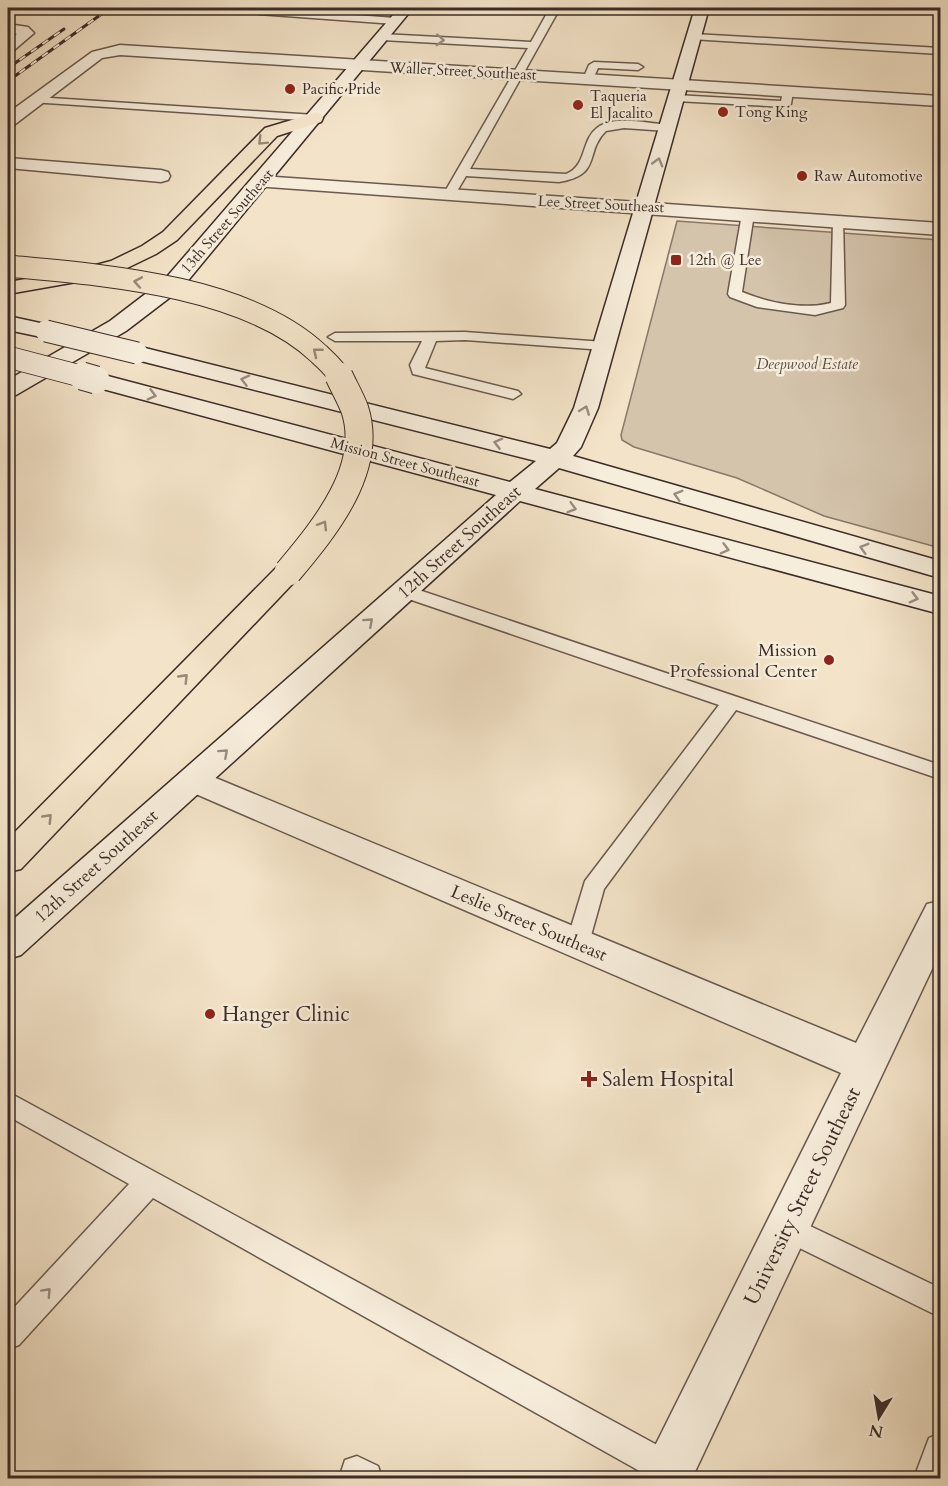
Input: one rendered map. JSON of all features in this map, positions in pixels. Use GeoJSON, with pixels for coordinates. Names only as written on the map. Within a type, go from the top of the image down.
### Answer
{"type":"FeatureCollection","features":[{"type":"Feature","properties":{"kind":"highway"},"geometry":{"type":"LineString","coordinates":[[8,288],[75,278],[118,265],[149,250],[170,236],[272,132],[315,118]]}},
{"type":"Feature","properties":{"kind":"highway"},"geometry":{"type":"LineString","coordinates":[[8,266],[102,276],[191,293],[233,305],[272,320],[321,354],[339,374],[351,396],[358,423],[356,458],[345,489],[312,544],[288,572],[8,860]]}},
{"type":"Feature","properties":{"kind":"main road","name":"12th Street Southeast"},"geometry":{"type":"LineString","coordinates":[[8,945],[568,447],[586,408],[702,8]]}},
{"type":"Feature","properties":{"kind":"main road"},"geometry":{"type":"LineString","coordinates":[[915,8],[940,9]]}},
{"type":"Feature","properties":{"kind":"main road","name":"13th Street Southeast"},"geometry":{"type":"LineString","coordinates":[[8,390],[118,326],[173,284],[401,14]]}},
{"type":"Feature","properties":{"kind":"main road"},"geometry":{"type":"LineString","coordinates":[[8,28],[27,33],[8,48]]}},
{"type":"Feature","properties":{"kind":"main road","name":"Waller Street Southeast"},"geometry":{"type":"LineString","coordinates":[[8,121],[91,59],[112,51],[588,79],[678,91],[788,92],[940,101]]}},
{"type":"Feature","properties":{"kind":"main road"},"geometry":{"type":"LineString","coordinates":[[8,163],[161,176]]}},
{"type":"Feature","properties":{"kind":"main road","name":"Lee Street Southeast"},"geometry":{"type":"LineString","coordinates":[[261,182],[940,229]]}},
{"type":"Feature","properties":{"kind":"main road"},"geometry":{"type":"LineString","coordinates":[[8,323],[137,353],[554,458],[940,570]]}},
{"type":"Feature","properties":{"kind":"main road","name":"Mission Street Southeast"},"geometry":{"type":"LineString","coordinates":[[8,357],[940,605]]}},
{"type":"Feature","properties":{"kind":"main road","name":"Leslie Street Southeast"},"geometry":{"type":"LineString","coordinates":[[194,780],[865,1065]]}},
{"type":"Feature","properties":{"kind":"main road","name":"University Street Southeast"},"geometry":{"type":"LineString","coordinates":[[667,1474],[940,914]]}},
{"type":"Feature","properties":{"kind":"lane"},"geometry":{"type":"LineString","coordinates":[[266,8],[261,12],[401,14]]}},
{"type":"Feature","properties":{"kind":"lane"},"geometry":{"type":"LineString","coordinates":[[486,8],[491,8]]}},
{"type":"Feature","properties":{"kind":"lane"},"geometry":{"type":"LineString","coordinates":[[449,195],[555,8]]}},
{"type":"Feature","properties":{"kind":"lane"},"geometry":{"type":"LineString","coordinates":[[368,9],[401,14]]}},
{"type":"Feature","properties":{"kind":"lane"},"geometry":{"type":"LineString","coordinates":[[382,37],[533,45]]}},
{"type":"Feature","properties":{"kind":"lane"},"geometry":{"type":"LineString","coordinates":[[694,37],[940,51]]}},
{"type":"Feature","properties":{"kind":"lane"},"geometry":{"type":"LineString","coordinates":[[588,79],[594,65],[638,67]]}},
{"type":"Feature","properties":{"kind":"lane"},"geometry":{"type":"LineString","coordinates":[[35,100],[315,118]]}},
{"type":"Feature","properties":{"kind":"lane"},"geometry":{"type":"LineString","coordinates":[[462,172],[572,177],[583,168],[598,133],[603,129],[629,126],[668,128]]}},
{"type":"Feature","properties":{"kind":"lane"},"geometry":{"type":"LineString","coordinates":[[747,214],[735,294],[756,303],[815,311],[838,305],[839,221]]}},
{"type":"Feature","properties":{"kind":"lane"},"geometry":{"type":"LineString","coordinates":[[335,337],[465,336],[604,346]]}},
{"type":"Feature","properties":{"kind":"lane"},"geometry":{"type":"LineString","coordinates":[[431,337],[417,365],[418,371],[513,394]]}},
{"type":"Feature","properties":{"kind":"lane"},"geometry":{"type":"LineString","coordinates":[[404,591],[940,772]]}},
{"type":"Feature","properties":{"kind":"lane"},"geometry":{"type":"LineString","coordinates":[[578,944],[593,887],[732,702]]}},
{"type":"Feature","properties":{"kind":"lane"},"geometry":{"type":"LineString","coordinates":[[8,1103],[667,1474]]}},
{"type":"Feature","properties":{"kind":"lane"},"geometry":{"type":"LineString","coordinates":[[8,1335],[149,1182]]}},
{"type":"Feature","properties":{"kind":"lane"},"geometry":{"type":"LineString","coordinates":[[787,1228],[940,1303]]}},
{"type":"Feature","properties":{"kind":"lane"},"geometry":{"type":"LineString","coordinates":[[930,1479],[940,1449]]}},
{"type":"Feature","properties":{"kind":"green space","name":"Deepwood Estate"},"geometry":{"type":"Polygon","coordinates":[[[677,221],[940,240],[940,548],[824,516],[737,478],[634,447],[622,440],[621,435],[677,221]]]}},
{"type":"Feature","properties":{"kind":"railway"},"geometry":{"type":"LineString","coordinates":[[8,81],[110,8]]}},
{"type":"Feature","properties":{"kind":"railway"},"geometry":{"type":"LineString","coordinates":[[8,68],[64,29]]}},
{"type":"Feature","properties":{"kind":"place","name":"Pacific Pride"},"geometry":{"type":"Point","coordinates":[290,89]}},
{"type":"Feature","properties":{"kind":"place","name":"Taqueria El Jacalito"},"geometry":{"type":"Point","coordinates":[578,105]}},
{"type":"Feature","properties":{"kind":"place","name":"Tong King"},"geometry":{"type":"Point","coordinates":[723,112]}},
{"type":"Feature","properties":{"kind":"place","name":"Raw Automotive"},"geometry":{"type":"Point","coordinates":[802,176]}},
{"type":"Feature","properties":{"kind":"place","name":"12th @ Lee"},"geometry":{"type":"Point","coordinates":[676,260]}},
{"type":"Feature","properties":{"kind":"place","name":"Mission Professional Center"},"geometry":{"type":"Point","coordinates":[829,660]}},
{"type":"Feature","properties":{"kind":"place","name":"Hanger Clinic"},"geometry":{"type":"Point","coordinates":[210,1014]}},
{"type":"Feature","properties":{"kind":"place","name":"Salem Hospital"},"geometry":{"type":"Point","coordinates":[589,1079]}}]}
